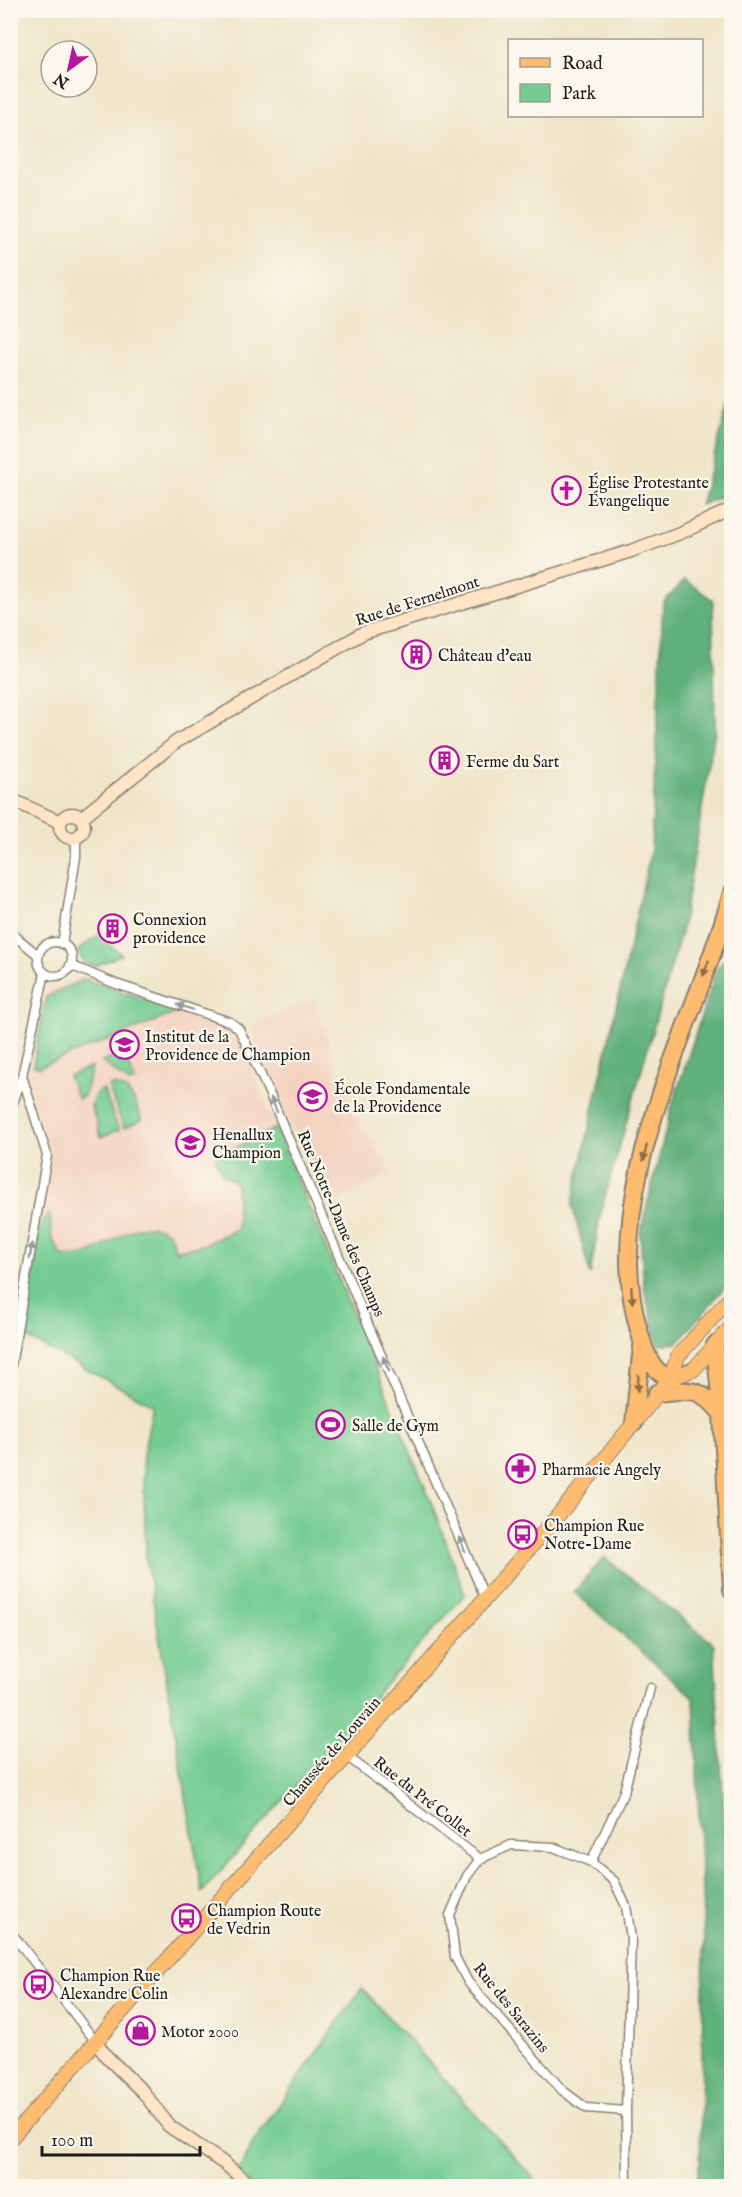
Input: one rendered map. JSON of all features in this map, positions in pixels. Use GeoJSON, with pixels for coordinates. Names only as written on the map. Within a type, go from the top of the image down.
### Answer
{"type":"FeatureCollection","features":[{"type":"Feature","properties":{"kind":"highway"},"geometry":{"type":"LineString","coordinates":[[670,1379],[653,1368],[642,1342],[634,1312],[628,1246],[635,1194],[648,1139],[732,893]]}},
{"type":"Feature","properties":{"kind":"highway"},"geometry":{"type":"LineString","coordinates":[[634,1422],[642,1342]]}},
{"type":"Feature","properties":{"kind":"highway"},"geometry":{"type":"LineString","coordinates":[[715,1345],[722,1414],[732,1590]]}},
{"type":"Feature","properties":{"kind":"highway"},"geometry":{"type":"LineString","coordinates":[[657,1393],[691,1390],[707,1395],[722,1414]]}},
{"type":"Feature","properties":{"kind":"main road","name":"Chaussée de Louvain"},"geometry":{"type":"LineString","coordinates":[[10,2139],[555,1518],[670,1379],[678,1356],[729,1299]]}},
{"type":"Feature","properties":{"kind":"main road"},"geometry":{"type":"LineString","coordinates":[[715,1345],[716,1329],[729,1299]]}},
{"type":"Feature","properties":{"kind":"main road","name":"Chaussée de Louvain"},"geometry":{"type":"LineString","coordinates":[[670,1379],[694,1369],[732,1326]]}},
{"type":"Feature","properties":{"kind":"street","name":"Rue de Fernelmont"},"geometry":{"type":"LineString","coordinates":[[60,822],[65,816],[72,814],[81,818],[176,742],[363,633],[631,551],[732,509]]}},
{"type":"Feature","properties":{"kind":"street"},"geometry":{"type":"LineString","coordinates":[[10,799],[60,822],[62,833],[69,837],[76,837]]}},
{"type":"Feature","properties":{"kind":"street"},"geometry":{"type":"LineString","coordinates":[[62,944],[76,857],[76,837],[83,829],[81,818]]}},
{"type":"Feature","properties":{"kind":"street"},"geometry":{"type":"LineString","coordinates":[[10,932],[38,955]]}},
{"type":"Feature","properties":{"kind":"street"},"geometry":{"type":"LineString","coordinates":[[62,944],[70,953],[70,965],[62,975],[53,976],[45,973],[38,963],[38,955],[45,945],[62,944]]}},
{"type":"Feature","properties":{"kind":"street","name":"Rue Notre-Dame des Champs"},"geometry":{"type":"LineString","coordinates":[[70,965],[127,988],[230,1022],[239,1029],[272,1098],[485,1598]]}},
{"type":"Feature","properties":{"kind":"street"},"geometry":{"type":"LineString","coordinates":[[10,1112],[22,1076],[45,973]]}},
{"type":"Feature","properties":{"kind":"street"},"geometry":{"type":"LineString","coordinates":[[10,1371],[47,1155],[22,1076]]}},
{"type":"Feature","properties":{"kind":"street"},"geometry":{"type":"LineString","coordinates":[[591,1862],[624,1792],[650,1688]]}},
{"type":"Feature","properties":{"kind":"street","name":"Rue du Pré Collet"},"geometry":{"type":"LineString","coordinates":[[348,1756],[480,1859]]}},
{"type":"Feature","properties":{"kind":"street"},"geometry":{"type":"LineString","coordinates":[[480,1859],[512,1845],[554,1847],[591,1862],[614,1881],[626,1906],[631,1938],[626,2111],[627,2187]]}},
{"type":"Feature","properties":{"kind":"street","name":"Rue des Sarazins"},"geometry":{"type":"LineString","coordinates":[[480,1859],[467,1876],[450,1915],[455,1957],[468,1982],[562,2090],[586,2108],[626,2111]]}},
{"type":"Feature","properties":{"kind":"street"},"geometry":{"type":"LineString","coordinates":[[10,1931],[106,2056],[143,2092],[169,2126],[225,2164],[251,2187]]}},
{"type":"Feature","properties":{"kind":"shaded area"},"geometry":{"type":"Polygon","coordinates":[[[84,975],[234,1029],[370,1347],[309,1381],[28,1300],[50,1158],[28,1081],[43,993],[84,975]]]}},
{"type":"Feature","properties":{"kind":"shaded area","name":"École Fondamentale de la Providence"},"geometry":{"type":"Polygon","coordinates":[[[314,1000],[351,1108],[391,1173],[328,1206],[285,1113],[250,1026],[314,1000]]]}},
{"type":"Feature","properties":{"kind":"green space"},"geometry":{"type":"Polygon","coordinates":[[[731,396],[731,493],[700,505],[731,396]]]}},
{"type":"Feature","properties":{"kind":"green space"},"geometry":{"type":"Polygon","coordinates":[[[685,580],[713,600],[715,730],[682,929],[601,1211],[590,1275],[572,1205],[651,850],[663,603],[685,580]]]}},
{"type":"Feature","properties":{"kind":"green space"},"geometry":{"type":"Polygon","coordinates":[[[97,936],[122,954],[96,966],[85,964],[77,951],[97,936]]]}},
{"type":"Feature","properties":{"kind":"green space"},"geometry":{"type":"Polygon","coordinates":[[[731,951],[731,1280],[677,1343],[658,1345],[644,1288],[640,1234],[671,1109],[717,968],[731,951]]]}},
{"type":"Feature","properties":{"kind":"green space"},"geometry":{"type":"Polygon","coordinates":[[[84,979],[181,1011],[39,1067],[33,1066],[46,997],[84,979]]]}},
{"type":"Feature","properties":{"kind":"green space"},"geometry":{"type":"Polygon","coordinates":[[[124,1054],[135,1081],[129,1083],[102,1062],[124,1054]]]}},
{"type":"Feature","properties":{"kind":"green space"},"geometry":{"type":"Polygon","coordinates":[[[92,1067],[84,1096],[78,1099],[68,1076],[92,1067]]]}},
{"type":"Feature","properties":{"kind":"green space"},"geometry":{"type":"Polygon","coordinates":[[[113,1085],[129,1093],[142,1120],[124,1128],[108,1087],[113,1085]]]}},
{"type":"Feature","properties":{"kind":"green space"},"geometry":{"type":"Polygon","coordinates":[[[103,1089],[119,1130],[101,1137],[91,1105],[96,1093],[103,1089]]]}},
{"type":"Feature","properties":{"kind":"green space"},"geometry":{"type":"Polygon","coordinates":[[[276,1128],[430,1499],[465,1594],[202,1892],[146,1558],[143,1456],[153,1405],[22,1335],[41,1222],[50,1214],[52,1239],[62,1256],[87,1254],[129,1232],[151,1226],[169,1233],[176,1251],[206,1244],[237,1229],[235,1182],[223,1174],[215,1158],[276,1128]]]}},
{"type":"Feature","properties":{"kind":"green space"},"geometry":{"type":"Polygon","coordinates":[[[604,1557],[714,1644],[731,1933],[728,2186],[696,2186],[700,2160],[704,1942],[694,1698],[574,1592],[604,1557]]]}},
{"type":"Feature","properties":{"kind":"green space"},"geometry":{"type":"Polygon","coordinates":[[[362,1988],[535,2180],[526,2186],[251,2186],[237,2173],[254,2141],[362,1988]]]}},
{"type":"Feature","properties":{"kind":"place","name":"Église Protestante Évangelique"},"geometry":{"type":"Point","coordinates":[567,491]}},
{"type":"Feature","properties":{"kind":"place","name":"Château d'eau"},"geometry":{"type":"Point","coordinates":[417,655]}},
{"type":"Feature","properties":{"kind":"place","name":"Ferme du Sart"},"geometry":{"type":"Point","coordinates":[445,761]}},
{"type":"Feature","properties":{"kind":"place","name":"Connexion providence"},"geometry":{"type":"Point","coordinates":[112,928]}},
{"type":"Feature","properties":{"kind":"place","name":"Institut de la Providence de Champion"},"geometry":{"type":"Point","coordinates":[124,1045]}},
{"type":"Feature","properties":{"kind":"place","name":"École Fondamentale de la Providence"},"geometry":{"type":"Point","coordinates":[313,1097]}},
{"type":"Feature","properties":{"kind":"place","name":"Henallux Champion"},"geometry":{"type":"Point","coordinates":[191,1143]}},
{"type":"Feature","properties":{"kind":"place","name":"Salle de Gym"},"geometry":{"type":"Point","coordinates":[331,1425]}},
{"type":"Feature","properties":{"kind":"place","name":"Pharmacie Angely"},"geometry":{"type":"Point","coordinates":[521,1469]}},
{"type":"Feature","properties":{"kind":"place","name":"Champion Rue Notre-Dame"},"geometry":{"type":"Point","coordinates":[523,1534]}},
{"type":"Feature","properties":{"kind":"place","name":"Champion Route de Vedrin"},"geometry":{"type":"Point","coordinates":[186,1919]}},
{"type":"Feature","properties":{"kind":"place","name":"Champion Rue Alexandre Colin"},"geometry":{"type":"Point","coordinates":[39,1984]}},
{"type":"Feature","properties":{"kind":"place","name":"Motor 2000"},"geometry":{"type":"Point","coordinates":[140,2031]}}]}
